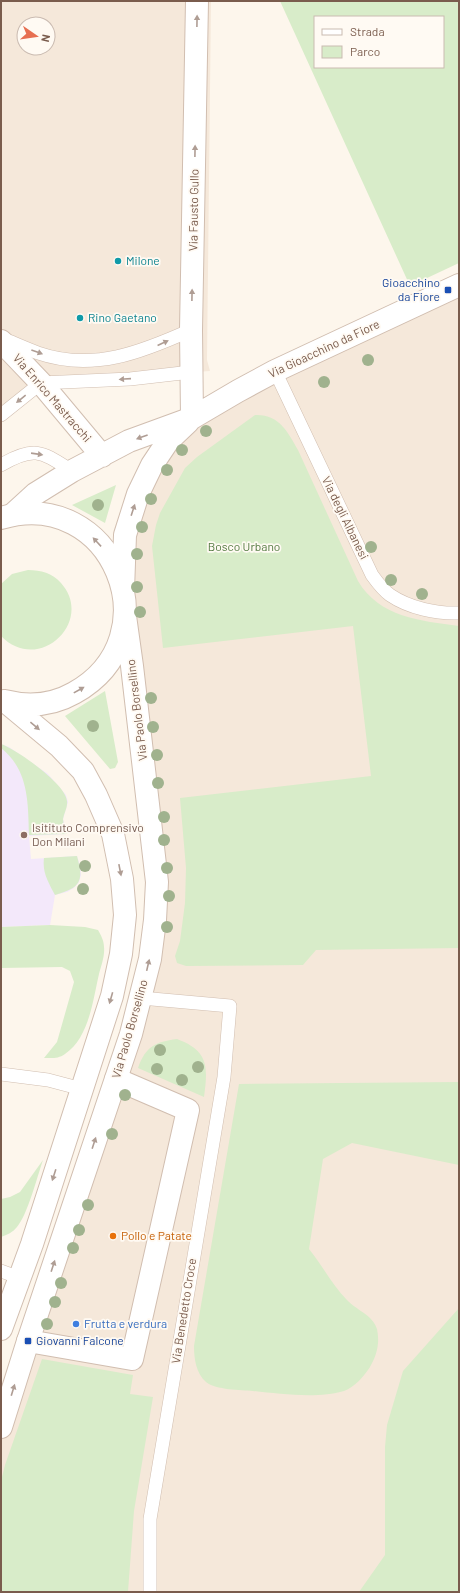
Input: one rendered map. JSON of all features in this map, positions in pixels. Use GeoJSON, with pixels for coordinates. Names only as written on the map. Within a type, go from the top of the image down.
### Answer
{"type":"FeatureCollection","features":[{"type":"Feature","properties":{"kind":"street","name":"Via Fausto Gullo"},"geometry":{"type":"LineString","coordinates":[[192,418],[191,330],[197,1]]}},
{"type":"Feature","properties":{"kind":"street","name":"Via Gioacchino da Fiore"},"geometry":{"type":"LineString","coordinates":[[192,418],[276,371],[459,285]]}},
{"type":"Feature","properties":{"kind":"street","name":"Via Enrico Mastracchi"},"geometry":{"type":"LineString","coordinates":[[1,341],[40,383],[102,456]]}},
{"type":"Feature","properties":{"kind":"street"},"geometry":{"type":"LineString","coordinates":[[7,517],[35,494],[72,471],[129,441],[192,418]]}},
{"type":"Feature","properties":{"kind":"street"},"geometry":{"type":"LineString","coordinates":[[2,701],[26,704],[47,703],[67,697],[85,687],[101,673],[113,656],[121,637],[125,616],[123,590],[125,535],[138,494],[152,464],[168,441],[192,418]]}},
{"type":"Feature","properties":{"kind":"street"},"geometry":{"type":"LineString","coordinates":[[7,517],[33,514],[47,516],[74,524],[92,536],[106,551],[117,570],[123,590]]}},
{"type":"Feature","properties":{"kind":"street","name":"Via Paolo Borsellino"},"geometry":{"type":"LineString","coordinates":[[1,1427],[28,1341],[116,1079],[150,959],[157,882],[125,616]]}},
{"type":"Feature","properties":{"kind":"street"},"geometry":{"type":"LineString","coordinates":[[1,1329],[11,1275],[82,1089],[112,996],[121,954],[125,915],[122,879],[112,834],[96,795],[83,771],[59,746],[2,701]]}},
{"type":"Feature","properties":{"kind":"street"},"geometry":{"type":"LineString","coordinates":[[28,1341],[132,1359],[188,1110],[116,1079]]}},
{"type":"Feature","properties":{"kind":"lane"},"geometry":{"type":"LineString","coordinates":[[1,337],[39,354],[68,360],[96,361],[122,357],[154,347],[191,330]]}},
{"type":"Feature","properties":{"kind":"lane","name":"Via degli Albanesi"},"geometry":{"type":"LineString","coordinates":[[276,371],[372,575],[380,586],[390,595],[414,606],[443,613],[459,613]]}},
{"type":"Feature","properties":{"kind":"lane"},"geometry":{"type":"LineString","coordinates":[[1,415],[40,383],[130,379],[192,372]]}},
{"type":"Feature","properties":{"kind":"lane"},"geometry":{"type":"LineString","coordinates":[[1,465],[15,456],[33,452],[49,456],[72,471]]}},
{"type":"Feature","properties":{"kind":"lane","name":"Via Benedetto Croce"},"geometry":{"type":"LineString","coordinates":[[140,998],[230,1006],[224,1077],[150,1519],[150,1592]]}},
{"type":"Feature","properties":{"kind":"lane"},"geometry":{"type":"LineString","coordinates":[[1,1074],[48,1080],[82,1089]]}},
{"type":"Feature","properties":{"kind":"shaded area"},"geometry":{"type":"Polygon","coordinates":[[[1,1],[211,1],[207,360],[210,371],[41,383],[1,415],[1,1]]]}},
{"type":"Feature","properties":{"kind":"shaded area"},"geometry":{"type":"Polygon","coordinates":[[[459,285],[459,1592],[1,1592],[1,1427],[155,920],[125,616],[138,494],[192,418],[459,285]]]}},
{"type":"Feature","properties":{"kind":"shaded area","name":"Isitituto Comprensivo Don Milani"},"geometry":{"type":"Polygon","coordinates":[[[1,744],[9,747],[48,774],[66,795],[68,802],[63,819],[67,834],[29,836],[31,859],[77,856],[80,865],[81,875],[79,882],[74,888],[67,892],[55,895],[50,925],[1,927],[1,744]]]}},
{"type":"Feature","properties":{"kind":"green space"},"geometry":{"type":"Polygon","coordinates":[[[280,1],[459,1],[459,263],[410,286],[280,1]]]}},
{"type":"Feature","properties":{"kind":"green space","name":"Bosco Urbano"},"geometry":{"type":"Polygon","coordinates":[[[255,415],[263,415],[277,421],[282,425],[290,437],[298,450],[358,581],[367,593],[377,603],[402,615],[430,622],[459,626],[459,948],[316,950],[303,965],[186,966],[177,963],[175,956],[180,941],[185,903],[186,868],[180,798],[371,776],[353,626],[163,648],[152,546],[160,513],[185,468],[197,457],[255,415]]]}},
{"type":"Feature","properties":{"kind":"green space"},"geometry":{"type":"Polygon","coordinates":[[[116,485],[105,523],[72,505],[116,485]]]}},
{"type":"Feature","properties":{"kind":"green space"},"geometry":{"type":"Polygon","coordinates":[[[28,570],[46,573],[61,583],[70,598],[71,613],[67,627],[58,638],[46,646],[31,650],[16,646],[1,636],[1,584],[12,574],[28,570]]]}},
{"type":"Feature","properties":{"kind":"green space"},"geometry":{"type":"Polygon","coordinates":[[[105,691],[118,762],[115,768],[110,769],[65,716],[105,691]]]}},
{"type":"Feature","properties":{"kind":"green space"},"geometry":{"type":"Polygon","coordinates":[[[1,744],[18,753],[39,768],[50,777],[64,794],[67,803],[63,823],[67,834],[29,835],[27,799],[22,777],[17,766],[1,748],[1,744]]]}},
{"type":"Feature","properties":{"kind":"green space"},"geometry":{"type":"Polygon","coordinates":[[[77,856],[80,872],[78,882],[70,889],[55,895],[45,873],[44,858],[77,856]]]}},
{"type":"Feature","properties":{"kind":"green space"},"geometry":{"type":"Polygon","coordinates":[[[50,925],[85,927],[98,930],[103,940],[104,950],[89,1018],[80,1038],[73,1047],[62,1056],[55,1058],[44,1058],[57,1042],[74,982],[70,971],[62,967],[1,968],[1,927],[50,925]]]}},
{"type":"Feature","properties":{"kind":"green space"},"geometry":{"type":"Polygon","coordinates":[[[177,1039],[195,1049],[204,1061],[206,1077],[204,1097],[138,1068],[144,1055],[152,1046],[177,1039]]]}},
{"type":"Feature","properties":{"kind":"green space"},"geometry":{"type":"Polygon","coordinates":[[[459,1082],[459,1165],[352,1143],[323,1159],[309,1249],[342,1294],[351,1304],[364,1313],[375,1324],[378,1339],[376,1353],[370,1367],[362,1377],[352,1387],[344,1391],[323,1395],[287,1394],[229,1389],[216,1387],[206,1382],[196,1366],[194,1346],[239,1084],[459,1082]]]}},
{"type":"Feature","properties":{"kind":"green space"},"geometry":{"type":"Polygon","coordinates":[[[43,1160],[21,1221],[14,1230],[1,1237],[1,1199],[10,1197],[20,1192],[43,1160]]]}},
{"type":"Feature","properties":{"kind":"green space"},"geometry":{"type":"Polygon","coordinates":[[[459,1308],[459,1592],[359,1592],[385,1555],[385,1447],[387,1425],[403,1371],[459,1308]]]}},
{"type":"Feature","properties":{"kind":"green space"},"geometry":{"type":"Polygon","coordinates":[[[42,1359],[133,1375],[130,1394],[153,1397],[134,1511],[128,1592],[1,1592],[1,1481],[5,1465],[42,1359]]]}},
{"type":"Feature","properties":{"kind":"place","name":"Milone"},"geometry":{"type":"Point","coordinates":[118,261]}},
{"type":"Feature","properties":{"kind":"place","name":"Gioacchino da Fiore"},"geometry":{"type":"Point","coordinates":[448,290]}},
{"type":"Feature","properties":{"kind":"place","name":"Rino Gaetano"},"geometry":{"type":"Point","coordinates":[80,318]}},
{"type":"Feature","properties":{"kind":"place","name":"Isitituto Comprensivo Don Milani"},"geometry":{"type":"Point","coordinates":[24,835]}},
{"type":"Feature","properties":{"kind":"place","name":"Pollo e Patate"},"geometry":{"type":"Point","coordinates":[113,1236]}},
{"type":"Feature","properties":{"kind":"place","name":"Frutta e verdura"},"geometry":{"type":"Point","coordinates":[76,1324]}},
{"type":"Feature","properties":{"kind":"place","name":"Giovanni Falcone"},"geometry":{"type":"Point","coordinates":[28,1341]}}]}
